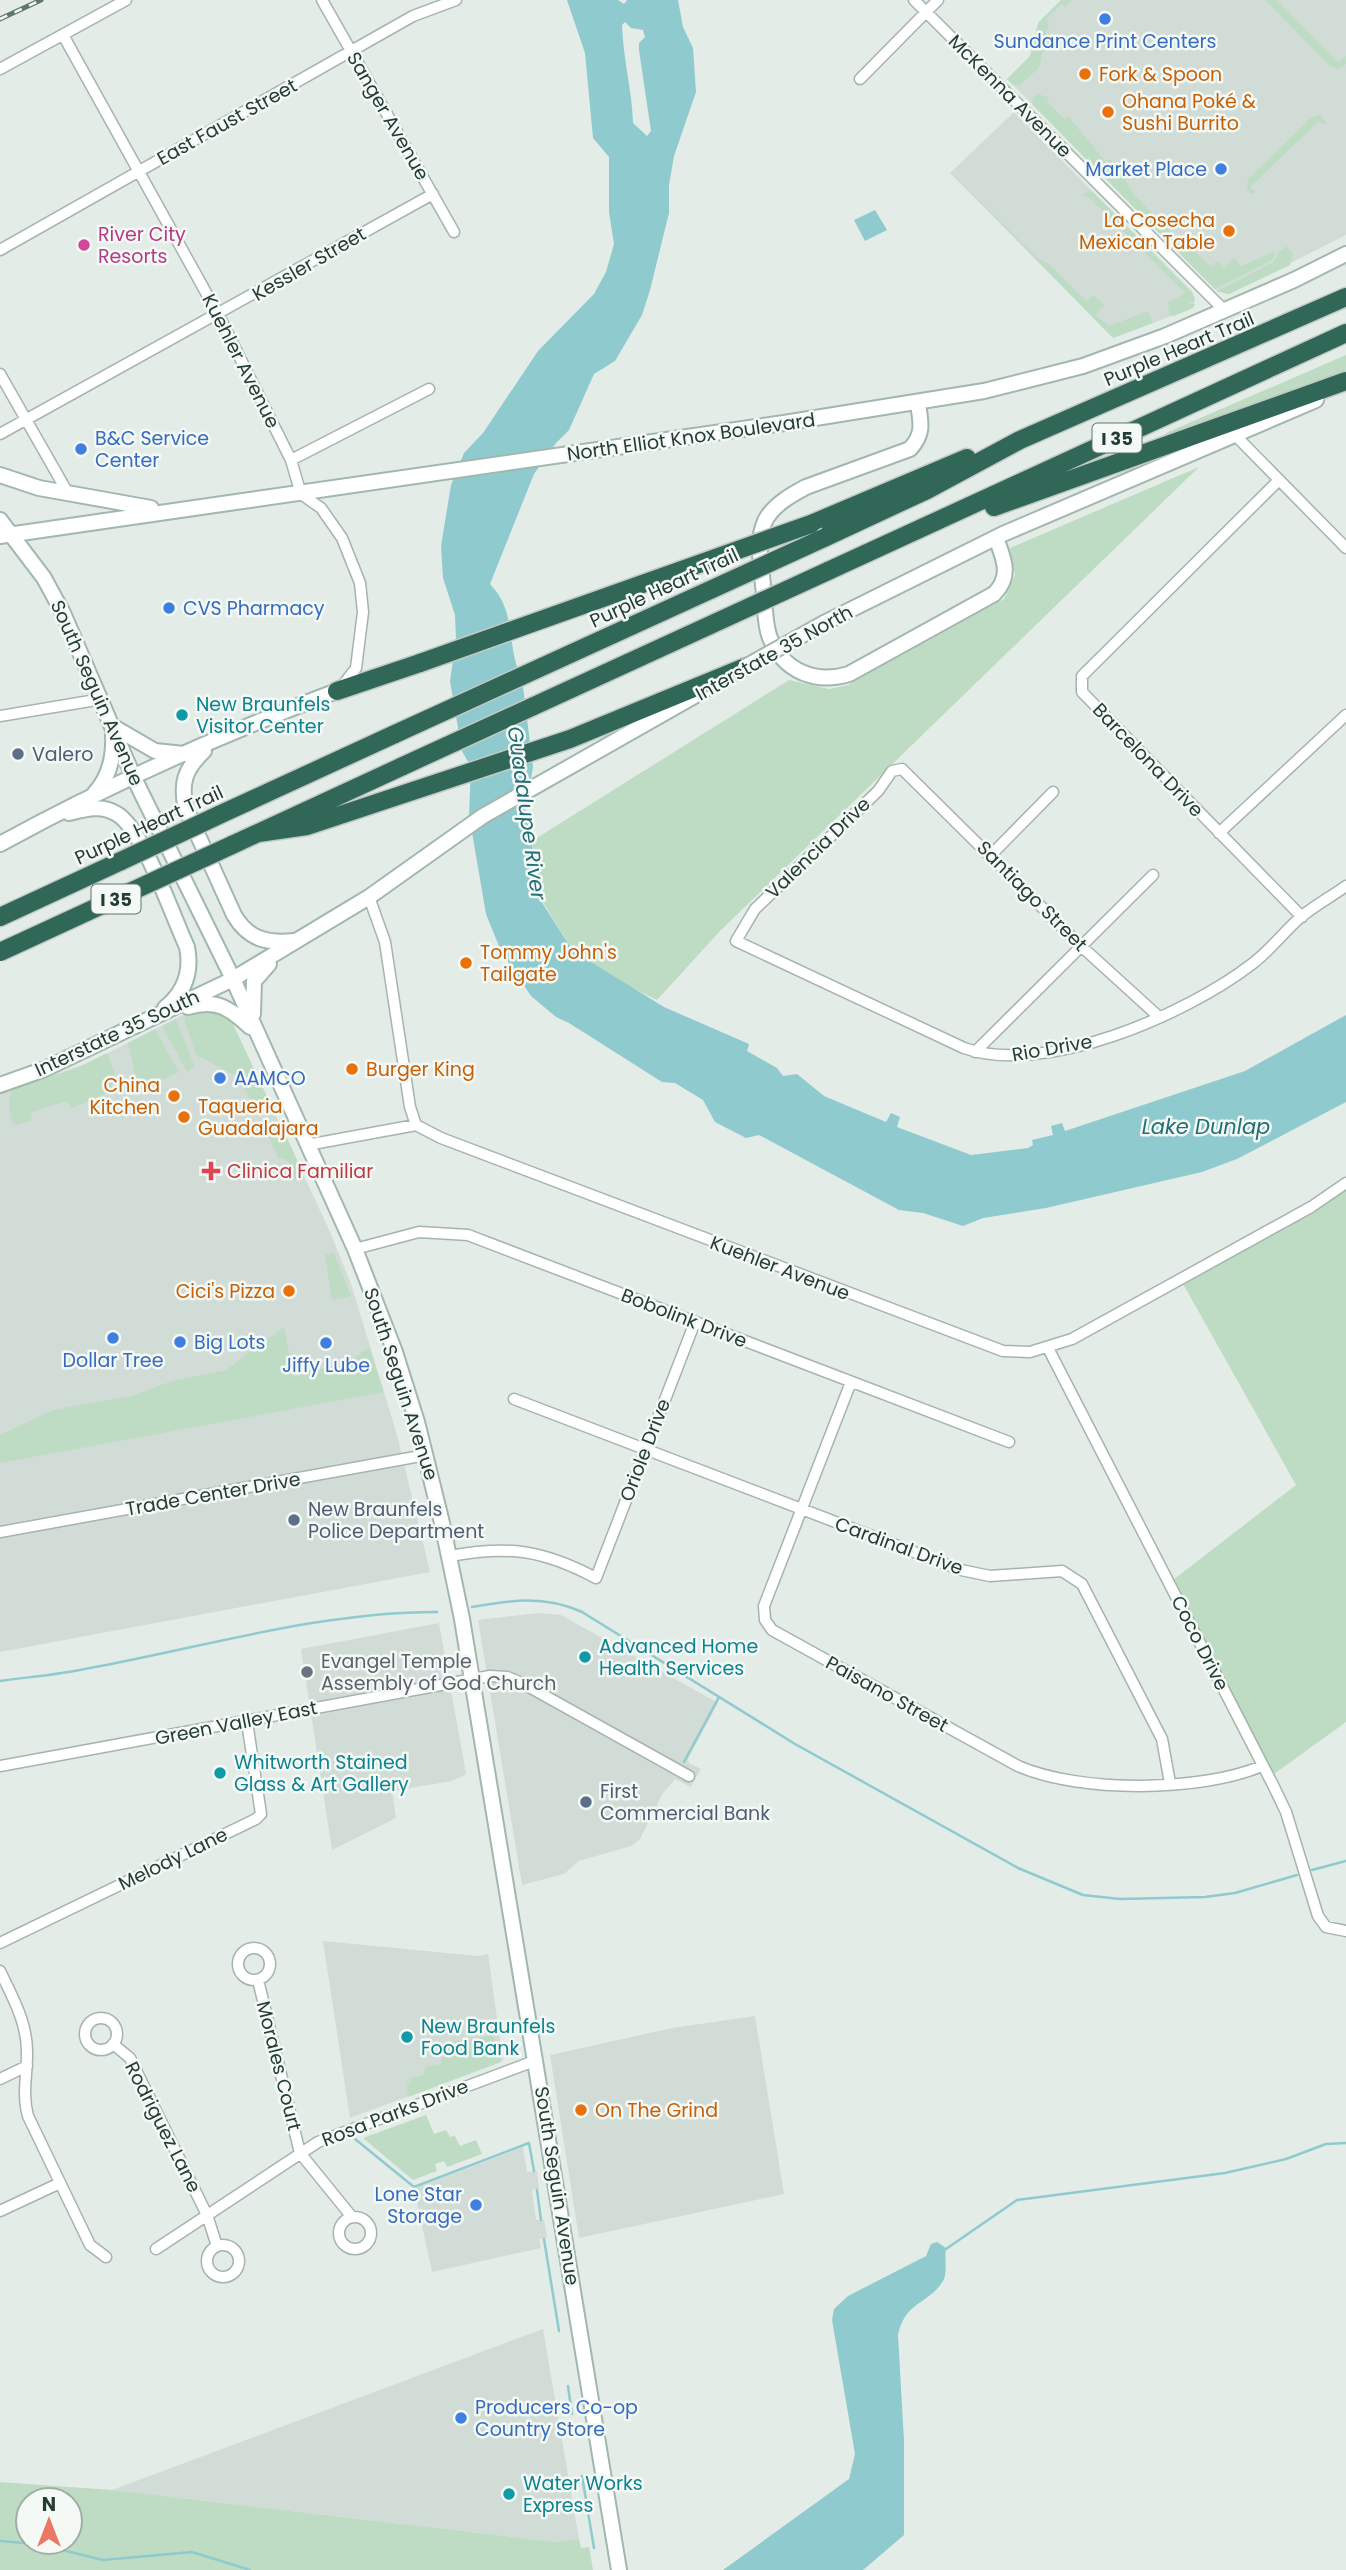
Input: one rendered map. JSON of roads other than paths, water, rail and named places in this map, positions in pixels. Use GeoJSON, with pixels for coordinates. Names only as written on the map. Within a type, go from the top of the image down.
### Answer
{"type":"FeatureCollection","features":[{"type":"Feature","properties":{"kind":"highway"},"geometry":{"type":"LineString","coordinates":[[1243,344],[1346,287]]}},
{"type":"Feature","properties":{"kind":"highway","name":"Purple Heart Trail"},"geometry":{"type":"LineString","coordinates":[[0,916],[927,490],[1020,440],[1346,297]]}},
{"type":"Feature","properties":{"kind":"highway","name":"I 35"},"geometry":{"type":"LineString","coordinates":[[0,952],[1346,333]]}},
{"type":"Feature","properties":{"kind":"highway"},"geometry":{"type":"LineString","coordinates":[[888,543],[1346,381]]}},
{"type":"Feature","properties":{"kind":"highway"},"geometry":{"type":"LineString","coordinates":[[337,691],[811,524],[959,460],[1020,440]]}},
{"type":"Feature","properties":{"kind":"highway"},"geometry":{"type":"LineString","coordinates":[[258,833],[307,826],[570,739],[745,667]]}},
{"type":"Feature","properties":{"kind":"main road","name":"North Elliot Knox Boulevard"},"geometry":{"type":"LineString","coordinates":[[7,535],[918,404],[1083,366],[1224,311],[1346,254]]}},
{"type":"Feature","properties":{"kind":"main road","name":"Interstate 35 North"},"geometry":{"type":"LineString","coordinates":[[233,979],[369,897],[428,854],[550,776],[824,623],[996,538],[1346,387]]}},
{"type":"Feature","properties":{"kind":"main road"},"geometry":{"type":"LineString","coordinates":[[918,404],[922,426],[920,439],[910,449],[806,487],[789,496],[765,521],[760,547],[770,638],[786,663],[810,677],[836,678],[849,674],[994,594],[1006,577],[1006,567],[996,538]]}},
{"type":"Feature","properties":{"kind":"main road"},"geometry":{"type":"LineString","coordinates":[[0,475],[69,495],[124,505],[174,510]]}},
{"type":"Feature","properties":{"kind":"main road","name":"South Seguin Avenue"},"geometry":{"type":"LineString","coordinates":[[0,520],[7,535],[53,594],[102,699],[134,778],[233,979],[355,1249],[395,1352],[426,1455],[450,1556],[537,2060],[619,2568]]}},
{"type":"Feature","properties":{"kind":"main road"},"geometry":{"type":"LineString","coordinates":[[0,844],[92,796],[215,741],[337,691]]}},
{"type":"Feature","properties":{"kind":"main road"},"geometry":{"type":"LineString","coordinates":[[112,726],[155,751],[186,754]]}},
{"type":"Feature","properties":{"kind":"main road"},"geometry":{"type":"LineString","coordinates":[[92,796],[102,786],[109,768],[113,750],[112,726]]}},
{"type":"Feature","properties":{"kind":"main road"},"geometry":{"type":"LineString","coordinates":[[215,741],[186,771],[183,796],[186,809],[241,927],[266,942],[297,941]]}},
{"type":"Feature","properties":{"kind":"main road"},"geometry":{"type":"LineString","coordinates":[[51,817],[85,809],[109,810],[124,819],[139,840],[187,947],[190,962],[187,979],[180,991],[153,1017]]}},
{"type":"Feature","properties":{"kind":"main road"},"geometry":{"type":"LineString","coordinates":[[255,1032],[251,999],[254,981],[266,966],[297,941]]}},
{"type":"Feature","properties":{"kind":"main road","name":"Interstate 35 South"},"geometry":{"type":"LineString","coordinates":[[0,1085],[45,1069],[233,979]]}},
{"type":"Feature","properties":{"kind":"main road"},"geometry":{"type":"LineString","coordinates":[[153,1017],[191,1006],[215,1003],[231,1010],[255,1032]]}},
{"type":"Feature","properties":{"kind":"street"},"geometry":{"type":"LineString","coordinates":[[0,69],[126,0]]}},
{"type":"Feature","properties":{"kind":"street","name":"Sanger Avenue"},"geometry":{"type":"LineString","coordinates":[[322,0],[454,232]]}},
{"type":"Feature","properties":{"kind":"street","name":"East Faust Street"},"geometry":{"type":"LineString","coordinates":[[0,250],[413,16],[456,0]]}},
{"type":"Feature","properties":{"kind":"street","name":"McKenna Avenue"},"geometry":{"type":"LineString","coordinates":[[914,0],[1224,311]]}},
{"type":"Feature","properties":{"kind":"street"},"geometry":{"type":"LineString","coordinates":[[860,79],[938,0]]}},
{"type":"Feature","properties":{"kind":"street","name":"Kuehler Avenue"},"geometry":{"type":"LineString","coordinates":[[63,35],[219,316],[291,460],[301,494]]}},
{"type":"Feature","properties":{"kind":"street","name":"Kessler Street"},"geometry":{"type":"LineString","coordinates":[[0,434],[219,316],[433,194]]}},
{"type":"Feature","properties":{"kind":"street"},"geometry":{"type":"LineString","coordinates":[[0,374],[69,495]]}},
{"type":"Feature","properties":{"kind":"street"},"geometry":{"type":"LineString","coordinates":[[291,460],[429,389]]}},
{"type":"Feature","properties":{"kind":"street"},"geometry":{"type":"LineString","coordinates":[[1235,435],[1346,548]]}},
{"type":"Feature","properties":{"kind":"street","name":"Barcelona Drive"},"geometry":{"type":"LineString","coordinates":[[1278,481],[1081,680],[1082,692],[1302,917]]}},
{"type":"Feature","properties":{"kind":"street"},"geometry":{"type":"LineString","coordinates":[[301,494],[321,508],[342,538],[360,583],[362,644],[351,679],[337,691]]}},
{"type":"Feature","properties":{"kind":"street"},"geometry":{"type":"LineString","coordinates":[[0,716],[102,699]]}},
{"type":"Feature","properties":{"kind":"street"},"geometry":{"type":"LineString","coordinates":[[1219,833],[1346,715]]}},
{"type":"Feature","properties":{"kind":"street","name":"Valencia Drive"},"geometry":{"type":"LineString","coordinates":[[736,941],[755,909],[878,790],[892,771],[902,769],[909,772]]}},
{"type":"Feature","properties":{"kind":"street","name":"Santiago Street"},"geometry":{"type":"LineString","coordinates":[[909,772],[1081,946],[1158,1016]]}},
{"type":"Feature","properties":{"kind":"street"},"geometry":{"type":"LineString","coordinates":[[991,855],[1053,792]]}},
{"type":"Feature","properties":{"kind":"street"},"geometry":{"type":"LineString","coordinates":[[975,1052],[1153,876]]}},
{"type":"Feature","properties":{"kind":"street","name":"Rio Drive"},"geometry":{"type":"LineString","coordinates":[[736,941],[975,1052],[1009,1057],[1055,1051],[1118,1034],[1220,986],[1253,964],[1302,917],[1346,886]]}},
{"type":"Feature","properties":{"kind":"street"},"geometry":{"type":"LineString","coordinates":[[307,1145],[416,1125],[410,1107],[384,942],[369,897]]}},
{"type":"Feature","properties":{"kind":"street","name":"Kuehler Avenue"},"geometry":{"type":"LineString","coordinates":[[416,1125],[441,1138],[1003,1351],[1048,1348],[1072,1339],[1311,1206],[1346,1182]]}},
{"type":"Feature","properties":{"kind":"street","name":"Bobolink Drive"},"geometry":{"type":"LineString","coordinates":[[355,1249],[412,1233],[459,1233],[1009,1442]]}},
{"type":"Feature","properties":{"kind":"street","name":"Oriole Drive"},"geometry":{"type":"LineString","coordinates":[[450,1556],[492,1550],[524,1550],[554,1558],[596,1578],[695,1322]]}},
{"type":"Feature","properties":{"kind":"street","name":"Coco Drive"},"geometry":{"type":"LineString","coordinates":[[1048,1348],[1286,1812],[1318,1916],[1326,1927],[1346,1931]]}},
{"type":"Feature","properties":{"kind":"street","name":"Paisano Street"},"geometry":{"type":"LineString","coordinates":[[851,1382],[763,1609],[765,1620],[772,1630],[1034,1773],[1082,1785],[1170,1783],[1231,1777],[1262,1766]]}},
{"type":"Feature","properties":{"kind":"street","name":"Cardinal Drive"},"geometry":{"type":"LineString","coordinates":[[514,1399],[961,1570],[990,1576],[1062,1571],[1077,1578],[1162,1739],[1170,1783]]}},
{"type":"Feature","properties":{"kind":"street","name":"Trade Center Drive"},"geometry":{"type":"LineString","coordinates":[[0,1532],[426,1455]]}},
{"type":"Feature","properties":{"kind":"street","name":"Green Valley East"},"geometry":{"type":"LineString","coordinates":[[0,1766],[491,1676],[514,1679],[689,1776]]}},
{"type":"Feature","properties":{"kind":"street","name":"Melody Lane"},"geometry":{"type":"LineString","coordinates":[[0,1943],[256,1819],[261,1814],[261,1799],[247,1722]]}},
{"type":"Feature","properties":{"kind":"street"},"geometry":{"type":"LineString","coordinates":[[0,1971],[25,2029],[24,2096],[27,2116],[90,2245],[106,2257]]}},
{"type":"Feature","properties":{"kind":"street","name":"Morales Court"},"geometry":{"type":"LineString","coordinates":[[258,1980],[300,2153]]}},
{"type":"Feature","properties":{"kind":"street","name":"Rodriguez Lane"},"geometry":{"type":"LineString","coordinates":[[113,2045],[130,2059],[208,2215],[217,2246]]}},
{"type":"Feature","properties":{"kind":"street","name":"Rosa Parks Drive"},"geometry":{"type":"LineString","coordinates":[[156,2249],[324,2139],[537,2060]]}},
{"type":"Feature","properties":{"kind":"street"},"geometry":{"type":"LineString","coordinates":[[0,2079],[26,2066]]}},
{"type":"Feature","properties":{"kind":"street"},"geometry":{"type":"LineString","coordinates":[[300,2153],[352,2217]]}},
{"type":"Feature","properties":{"kind":"street"},"geometry":{"type":"LineString","coordinates":[[0,2211],[60,2183]]}},
{"type":"Feature","properties":{"kind":"water","name":"Lake Dunlap"},"geometry":{"type":"Polygon","coordinates":[[[567,0],[618,0],[624,4],[627,0],[678,0],[683,27],[693,48],[696,92],[674,156],[669,185],[669,213],[642,315],[615,361],[594,374],[569,430],[534,474],[490,584],[504,606],[522,679],[533,767],[525,814],[532,841],[533,886],[573,951],[664,1007],[749,1044],[747,1051],[777,1068],[783,1076],[797,1074],[824,1096],[886,1122],[891,1113],[900,1117],[897,1127],[971,1155],[1028,1148],[1033,1145],[1032,1140],[1053,1135],[1051,1126],[1062,1123],[1065,1131],[1245,1071],[1346,1015],[1346,1102],[1237,1159],[1202,1172],[1046,1208],[983,1218],[963,1226],[923,1213],[899,1210],[759,1135],[746,1138],[715,1122],[703,1100],[675,1083],[662,1082],[556,1017],[531,996],[501,951],[486,914],[469,815],[471,767],[462,751],[450,681],[456,640],[455,615],[443,578],[441,546],[451,485],[464,453],[483,433],[538,351],[594,294],[606,272],[614,244],[609,212],[609,157],[593,138],[585,53],[567,0]],[[625,22],[622,25],[633,123],[647,136],[651,131],[639,50],[639,43],[645,37],[643,30],[631,28],[625,22]]]}},
{"type":"Feature","properties":{"kind":"water"},"geometry":{"type":"Polygon","coordinates":[[[875,210],[887,230],[865,241],[854,220],[875,210]]]}},
{"type":"Feature","properties":{"kind":"water"},"geometry":{"type":"Polygon","coordinates":[[[937,2242],[946,2248],[943,2281],[931,2295],[911,2309],[901,2324],[898,2335],[904,2441],[904,2535],[863,2570],[723,2570],[849,2479],[855,2454],[832,2320],[834,2309],[848,2296],[926,2256],[931,2244],[937,2242]]]}},
{"type":"Feature","properties":{"kind":"waterway"},"geometry":{"type":"LineString","coordinates":[[472,1607],[528,1600],[555,1603],[582,1612],[795,1744],[1018,1868],[1083,1895],[1120,1899],[1205,1897],[1235,1893],[1297,1875]]}},
{"type":"Feature","properties":{"kind":"waterway"},"geometry":{"type":"LineString","coordinates":[[0,1681],[129,1661],[303,1624],[437,1612]]}},
{"type":"Feature","properties":{"kind":"waterway"},"geometry":{"type":"LineString","coordinates":[[684,1762],[719,1697]]}},
{"type":"Feature","properties":{"kind":"waterway"},"geometry":{"type":"LineString","coordinates":[[1312,1870],[1346,1861]]}},
{"type":"Feature","properties":{"kind":"waterway"},"geometry":{"type":"LineString","coordinates":[[355,2139],[414,2187],[529,2143],[534,2171]]}},
{"type":"Feature","properties":{"kind":"waterway"},"geometry":{"type":"LineString","coordinates":[[946,2249],[1017,2200],[1225,2173],[1286,2159],[1326,2144],[1346,2143]]}},
{"type":"Feature","properties":{"kind":"waterway"},"geometry":{"type":"LineString","coordinates":[[537,2190],[541,2220]]}},
{"type":"Feature","properties":{"kind":"waterway"},"geometry":{"type":"LineString","coordinates":[[544,2239],[559,2331]]}},
{"type":"Feature","properties":{"kind":"waterway"},"geometry":{"type":"LineString","coordinates":[[568,2386],[572,2414]]}},
{"type":"Feature","properties":{"kind":"waterway"},"geometry":{"type":"LineString","coordinates":[[582,2476],[594,2548]]}},
{"type":"Feature","properties":{"kind":"waterway"},"geometry":{"type":"LineString","coordinates":[[0,2541],[38,2544],[103,2560],[192,2552],[250,2570]]}},
{"type":"Feature","properties":{"kind":"railway"},"geometry":{"type":"LineString","coordinates":[[0,19],[41,0]]}},
{"type":"Feature","properties":{"kind":"place","name":"Sundance Print Centers"},"geometry":{"type":"Point","coordinates":[1105,19]}},
{"type":"Feature","properties":{"kind":"place","name":"Fork & Spoon"},"geometry":{"type":"Point","coordinates":[1085,74]}},
{"type":"Feature","properties":{"kind":"place","name":"Ohana Poké & Sushi Burrito"},"geometry":{"type":"Point","coordinates":[1108,112]}},
{"type":"Feature","properties":{"kind":"place","name":"Market Place"},"geometry":{"type":"Point","coordinates":[1221,169]}},
{"type":"Feature","properties":{"kind":"place","name":"La Cosecha Mexican Table"},"geometry":{"type":"Point","coordinates":[1229,231]}},
{"type":"Feature","properties":{"kind":"place","name":"River City Resorts"},"geometry":{"type":"Point","coordinates":[84,245]}},
{"type":"Feature","properties":{"kind":"place","name":"B&C Service Center"},"geometry":{"type":"Point","coordinates":[81,449]}},
{"type":"Feature","properties":{"kind":"place","name":"CVS Pharmacy"},"geometry":{"type":"Point","coordinates":[169,608]}},
{"type":"Feature","properties":{"kind":"place","name":"New Braunfels Visitor Center"},"geometry":{"type":"Point","coordinates":[182,715]}},
{"type":"Feature","properties":{"kind":"place","name":"Valero"},"geometry":{"type":"Point","coordinates":[18,754]}},
{"type":"Feature","properties":{"kind":"place","name":"Tommy John's Tailgate"},"geometry":{"type":"Point","coordinates":[466,963]}},
{"type":"Feature","properties":{"kind":"place","name":"Burger King"},"geometry":{"type":"Point","coordinates":[352,1069]}},
{"type":"Feature","properties":{"kind":"place","name":"AAMCO"},"geometry":{"type":"Point","coordinates":[220,1078]}},
{"type":"Feature","properties":{"kind":"place","name":"China Kitchen"},"geometry":{"type":"Point","coordinates":[174,1096]}},
{"type":"Feature","properties":{"kind":"place","name":"Taqueria Guadalajara"},"geometry":{"type":"Point","coordinates":[184,1117]}},
{"type":"Feature","properties":{"kind":"place","name":"Clinica Familiar"},"geometry":{"type":"Point","coordinates":[211,1171]}},
{"type":"Feature","properties":{"kind":"place","name":"Cici's Pizza"},"geometry":{"type":"Point","coordinates":[289,1291]}},
{"type":"Feature","properties":{"kind":"place","name":"Dollar Tree"},"geometry":{"type":"Point","coordinates":[113,1338]}},
{"type":"Feature","properties":{"kind":"place","name":"Big Lots"},"geometry":{"type":"Point","coordinates":[180,1342]}},
{"type":"Feature","properties":{"kind":"place","name":"Jiffy Lube"},"geometry":{"type":"Point","coordinates":[326,1343]}},
{"type":"Feature","properties":{"kind":"place","name":"New Braunfels Police Department"},"geometry":{"type":"Point","coordinates":[294,1520]}},
{"type":"Feature","properties":{"kind":"place","name":"Advanced Home Health Services"},"geometry":{"type":"Point","coordinates":[585,1657]}},
{"type":"Feature","properties":{"kind":"place","name":"Evangel Temple Assembly of God Church"},"geometry":{"type":"Point","coordinates":[307,1672]}},
{"type":"Feature","properties":{"kind":"place","name":"Whitworth Stained Glass & Art Gallery"},"geometry":{"type":"Point","coordinates":[220,1773]}},
{"type":"Feature","properties":{"kind":"place","name":"First Commercial Bank"},"geometry":{"type":"Point","coordinates":[586,1802]}},
{"type":"Feature","properties":{"kind":"place","name":"New Braunfels Food Bank"},"geometry":{"type":"Point","coordinates":[407,2037]}},
{"type":"Feature","properties":{"kind":"place","name":"On The Grind"},"geometry":{"type":"Point","coordinates":[581,2110]}},
{"type":"Feature","properties":{"kind":"place","name":"Lone Star Storage"},"geometry":{"type":"Point","coordinates":[476,2205]}},
{"type":"Feature","properties":{"kind":"place","name":"Producers Co-op Country Store"},"geometry":{"type":"Point","coordinates":[461,2418]}},
{"type":"Feature","properties":{"kind":"place","name":"Water Works Express"},"geometry":{"type":"Point","coordinates":[509,2494]}},
{"type":"Feature","properties":{"kind":"water label","name":"Guadalupe River"},"geometry":{"type":"Point","coordinates":[527,813]}}]}
